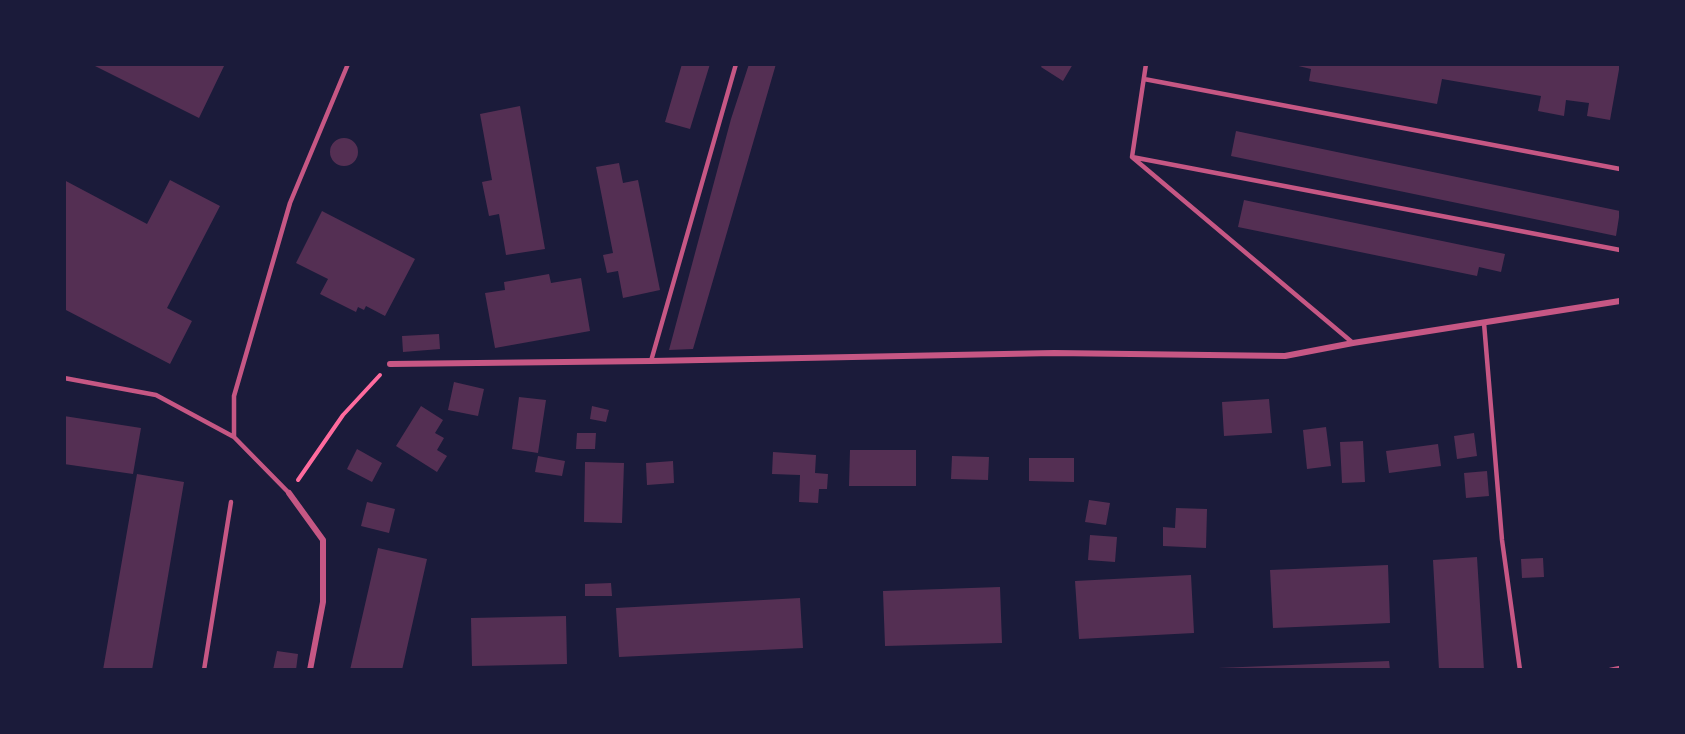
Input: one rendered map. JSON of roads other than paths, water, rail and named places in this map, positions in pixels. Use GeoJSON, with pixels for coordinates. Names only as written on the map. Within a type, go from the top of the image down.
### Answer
{"type":"FeatureCollection","features":[{"type":"Feature","properties":{"kind":"street"},"geometry":{"type":"LineString","coordinates":[[390,364],[1054,353],[1285,356],[1620,301]]}},
{"type":"Feature","properties":{"kind":"street"},"geometry":{"type":"LineString","coordinates":[[289,493],[322,540],[322,602],[310,669]]}},
{"type":"Feature","properties":{"kind":"lane"},"geometry":{"type":"LineString","coordinates":[[234,437],[234,396],[290,203],[348,64]]}},
{"type":"Feature","properties":{"kind":"lane"},"geometry":{"type":"LineString","coordinates":[[651,361],[736,64]]}},
{"type":"Feature","properties":{"kind":"lane"},"geometry":{"type":"LineString","coordinates":[[1132,157],[1146,64]]}},
{"type":"Feature","properties":{"kind":"lane"},"geometry":{"type":"LineString","coordinates":[[1144,79],[1620,169]]}},
{"type":"Feature","properties":{"kind":"lane"},"geometry":{"type":"LineString","coordinates":[[1132,157],[1620,250]]}},
{"type":"Feature","properties":{"kind":"lane"},"geometry":{"type":"LineString","coordinates":[[1132,157],[1353,344]]}},
{"type":"Feature","properties":{"kind":"lane"},"geometry":{"type":"LineString","coordinates":[[1484,323],[1502,540],[1520,669]]}},
{"type":"Feature","properties":{"kind":"lane"},"geometry":{"type":"LineString","coordinates":[[64,378],[156,395],[234,437],[289,493]]}},
{"type":"Feature","properties":{"kind":"lane"},"geometry":{"type":"LineString","coordinates":[[204,669],[231,502]]}},
{"type":"Feature","properties":{"kind":"lane"},"geometry":{"type":"LineString","coordinates":[[1610,669],[1620,668]]}}]}
